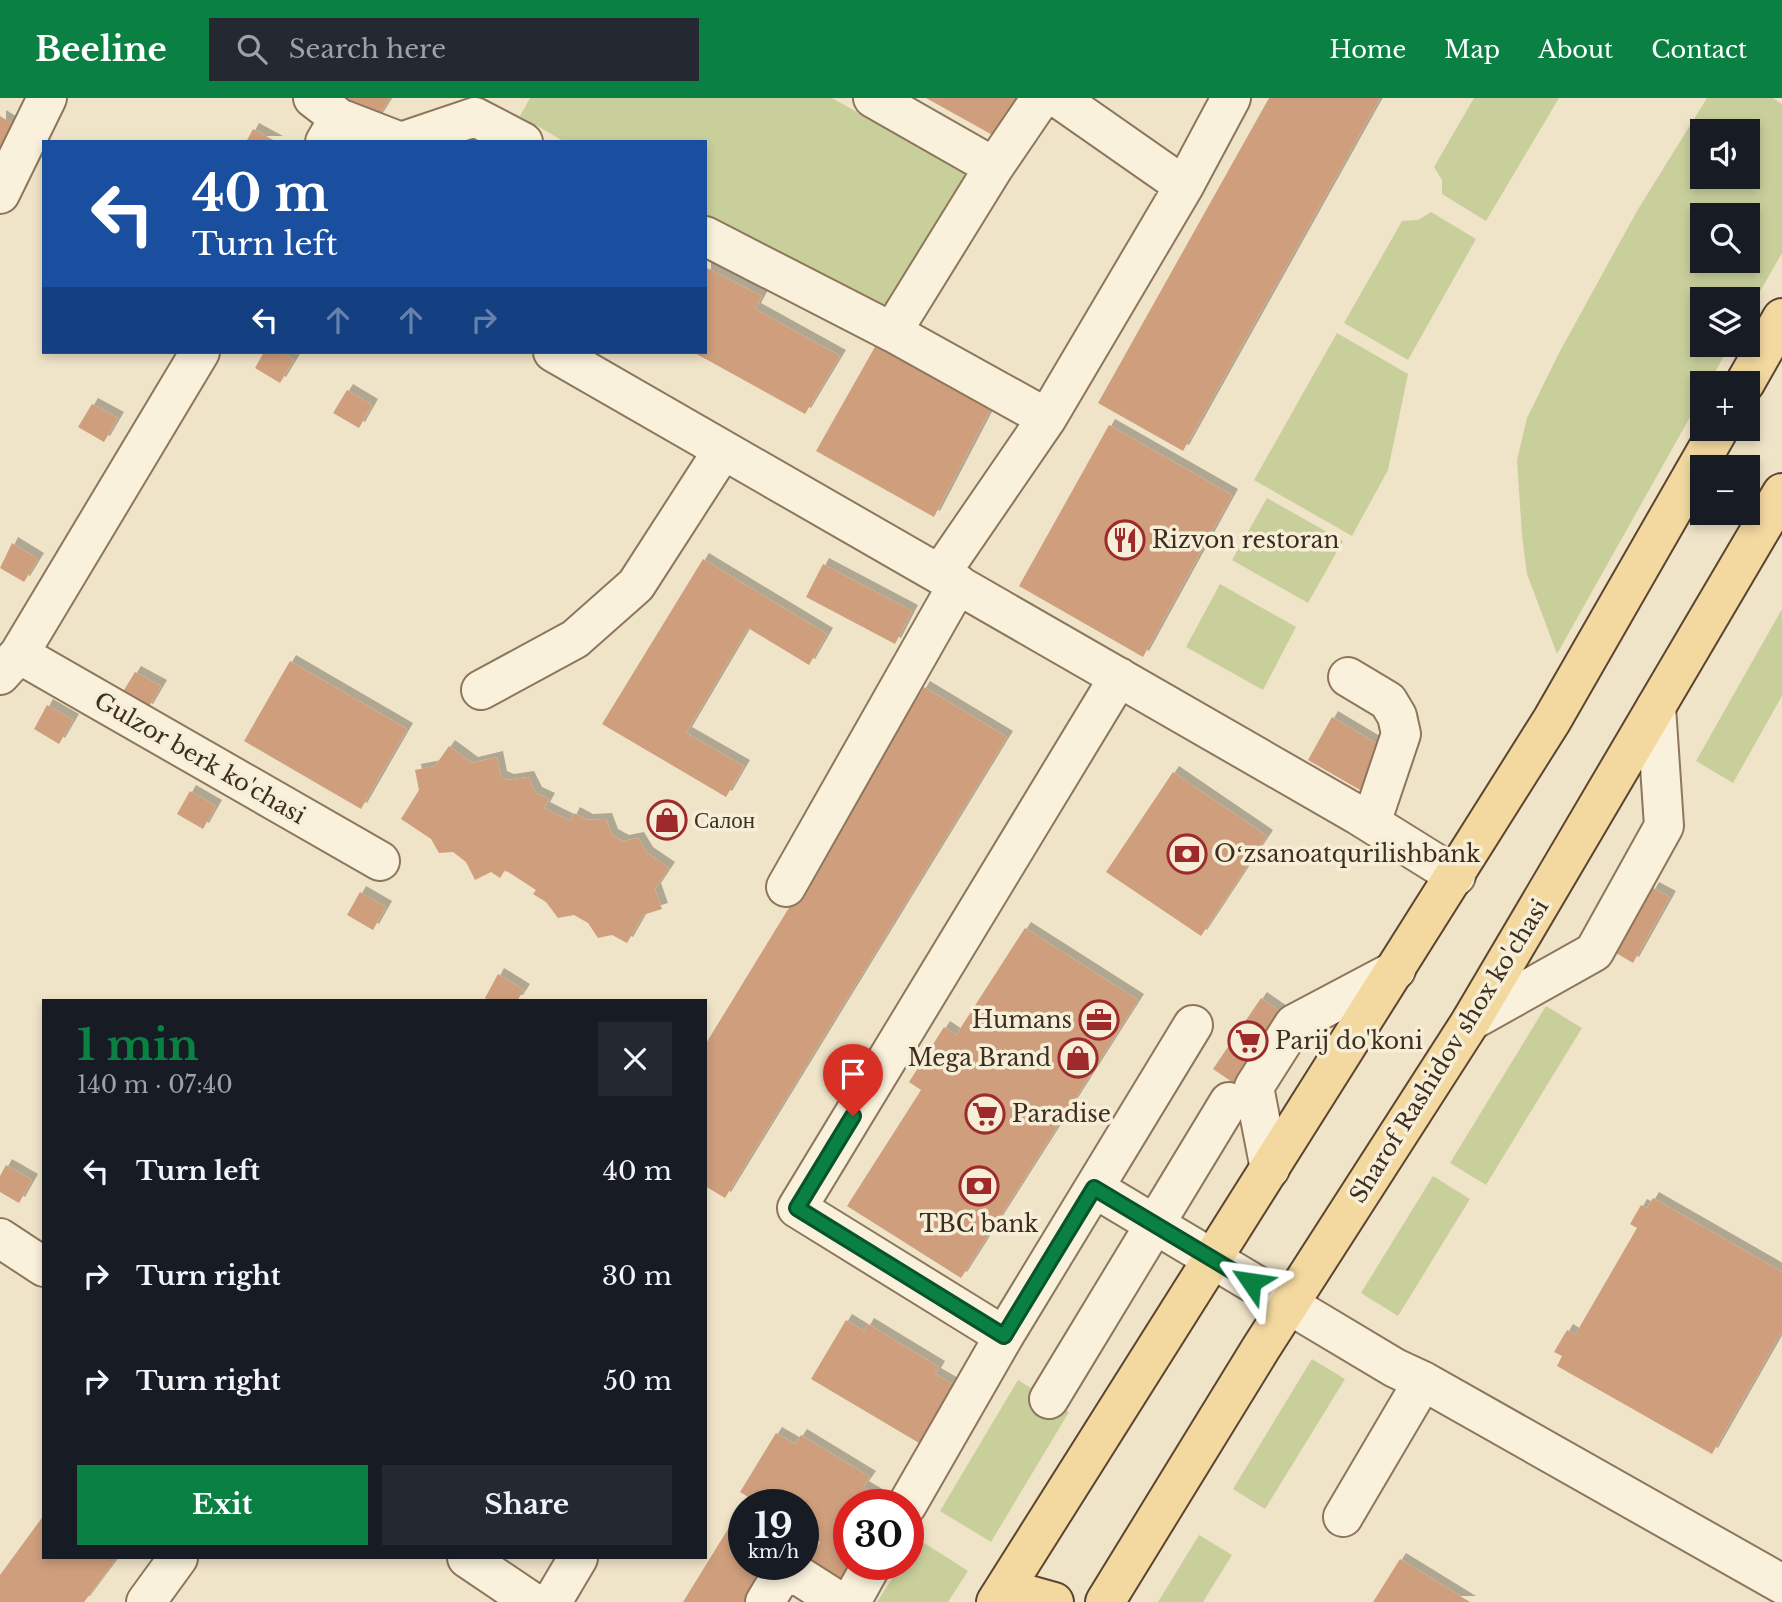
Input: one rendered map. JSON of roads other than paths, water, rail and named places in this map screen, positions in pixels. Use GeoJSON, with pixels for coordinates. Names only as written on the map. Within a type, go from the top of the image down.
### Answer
{"type":"FeatureCollection","features":[{"type":"Feature","properties":{"kind":"main road"},"geometry":{"type":"LineString","coordinates":[[1752,371],[1782,318]]}},
{"type":"Feature","properties":{"kind":"main road"},"geometry":{"type":"LineString","coordinates":[[996,1602],[1456,876],[1552,720],[1712,441]]}},
{"type":"Feature","properties":{"kind":"main road","name":"Sharof Rashidov shox ko'chasi"},"geometry":{"type":"LineString","coordinates":[[1105,1602],[1261,1348],[1471,1021],[1782,493]]}},
{"type":"Feature","properties":{"kind":"main road"},"geometry":{"type":"LineString","coordinates":[[1014,1602],[1029,1594],[1054,1602]]}},
{"type":"Feature","properties":{"kind":"street"},"geometry":{"type":"LineString","coordinates":[[0,194],[47,98]]}},
{"type":"Feature","properties":{"kind":"street"},"geometry":{"type":"LineString","coordinates":[[873,98],[994,167]]}},
{"type":"Feature","properties":{"kind":"street"},"geometry":{"type":"LineString","coordinates":[[892,332],[994,167],[1041,98]]}},
{"type":"Feature","properties":{"kind":"street"},"geometry":{"type":"LineString","coordinates":[[1058,98],[1184,186]]}},
{"type":"Feature","properties":{"kind":"street"},"geometry":{"type":"LineString","coordinates":[[786,887],[949,580],[1184,186],[1231,98]]}},
{"type":"Feature","properties":{"kind":"street"},"geometry":{"type":"LineString","coordinates":[[406,140],[480,107],[521,140]]}},
{"type":"Feature","properties":{"kind":"street"},"geometry":{"type":"LineString","coordinates":[[326,119],[394,140]]}},
{"type":"Feature","properties":{"kind":"street"},"geometry":{"type":"LineString","coordinates":[[707,237],[892,332],[1047,418]]}},
{"type":"Feature","properties":{"kind":"street","name":"Gulzor berk ko'chasi"},"geometry":{"type":"LineString","coordinates":[[199,354],[10,665],[380,861]]}},
{"type":"Feature","properties":{"kind":"street"},"geometry":{"type":"LineString","coordinates":[[556,354],[1371,823],[1456,876]]}},
{"type":"Feature","properties":{"kind":"street"},"geometry":{"type":"LineString","coordinates":[[481,690],[575,639],[636,585],[723,450]]}},
{"type":"Feature","properties":{"kind":"street"},"geometry":{"type":"LineString","coordinates":[[1004,1336],[797,1208],[1119,677]]}},
{"type":"Feature","properties":{"kind":"street"},"geometry":{"type":"LineString","coordinates":[[1348,677],[1388,701],[1398,716],[1401,734],[1371,823]]}},
{"type":"Feature","properties":{"kind":"street"},"geometry":{"type":"LineString","coordinates":[[1471,1021],[1594,952],[1664,826],[1656,707]]}},
{"type":"Feature","properties":{"kind":"street"},"geometry":{"type":"LineString","coordinates":[[1270,1169],[1254,1087],[1294,1024],[1396,970]]}},
{"type":"Feature","properties":{"kind":"street"},"geometry":{"type":"LineString","coordinates":[[916,1489],[1004,1336],[1194,1025]]}},
{"type":"Feature","properties":{"kind":"street"},"geometry":{"type":"LineString","coordinates":[[1049,1399],[1229,1102]]}},
{"type":"Feature","properties":{"kind":"street"},"geometry":{"type":"LineString","coordinates":[[1094,1188],[1395,1368],[1423,1381],[1782,1584]]}},
{"type":"Feature","properties":{"kind":"street"},"geometry":{"type":"LineString","coordinates":[[0,1238],[42,1267]]}},
{"type":"Feature","properties":{"kind":"street"},"geometry":{"type":"LineString","coordinates":[[1343,1517],[1423,1381]]}},
{"type":"Feature","properties":{"kind":"street"},"geometry":{"type":"LineString","coordinates":[[146,1602],[177,1559]]}},
{"type":"Feature","properties":{"kind":"street"},"geometry":{"type":"LineString","coordinates":[[468,1559],[532,1602]]}},
{"type":"Feature","properties":{"kind":"street"},"geometry":{"type":"LineString","coordinates":[[552,1602],[577,1559]]}},
{"type":"Feature","properties":{"kind":"street"},"geometry":{"type":"LineString","coordinates":[[765,1602],[782,1576],[788,1573],[796,1574],[840,1602]]}},
{"type":"Feature","properties":{"kind":"street"},"geometry":{"type":"LineString","coordinates":[[851,1602],[863,1580]]}},
{"type":"Feature","properties":{"kind":"place","name":"Rizvon restoran"},"geometry":{"type":"Point","coordinates":[1125,540]}},
{"type":"Feature","properties":{"kind":"place","name":"Салон"},"geometry":{"type":"Point","coordinates":[667,820]}},
{"type":"Feature","properties":{"kind":"place","name":"Oʻzsanoatqurilishbank"},"geometry":{"type":"Point","coordinates":[1187,854]}},
{"type":"Feature","properties":{"kind":"place","name":"Humans"},"geometry":{"type":"Point","coordinates":[1099,1020]}},
{"type":"Feature","properties":{"kind":"place","name":"Parij do'koni"},"geometry":{"type":"Point","coordinates":[1248,1041]}},
{"type":"Feature","properties":{"kind":"place","name":"Mega Brand"},"geometry":{"type":"Point","coordinates":[1078,1058]}},
{"type":"Feature","properties":{"kind":"place","name":"Paradise"},"geometry":{"type":"Point","coordinates":[985,1114]}},
{"type":"Feature","properties":{"kind":"place","name":"TBC bank"},"geometry":{"type":"Point","coordinates":[979,1186]}}]}
